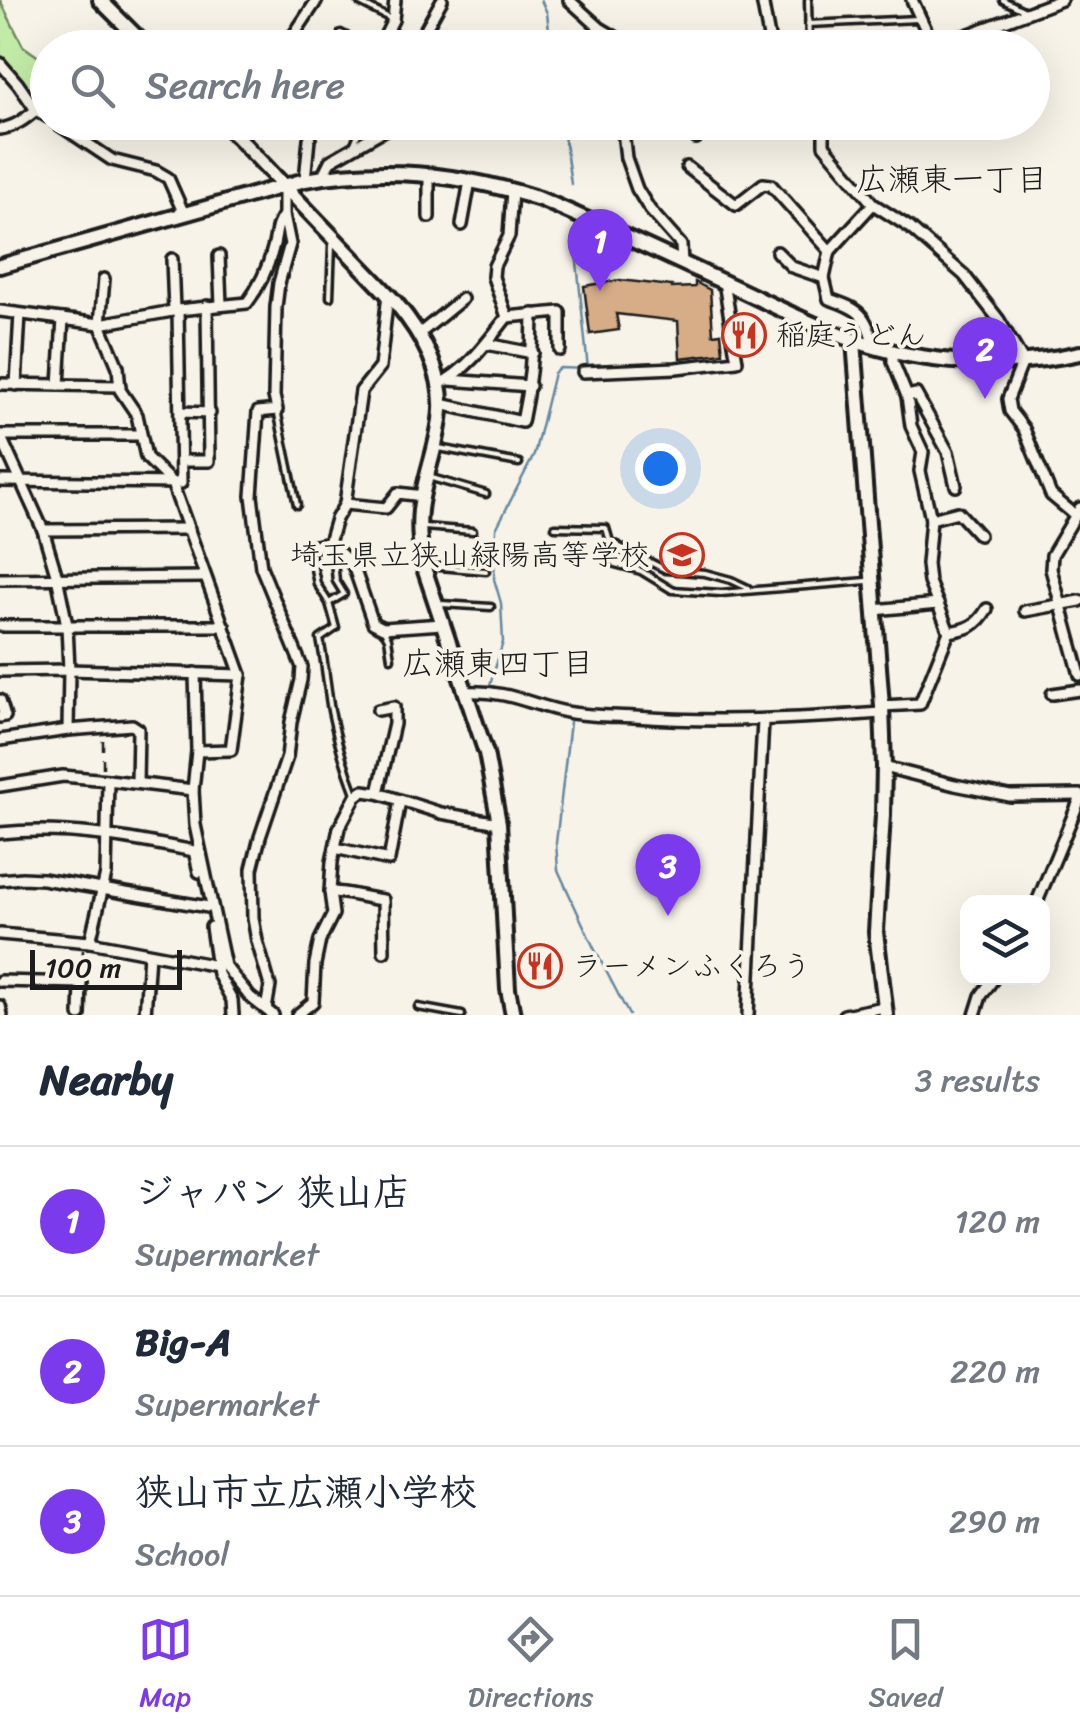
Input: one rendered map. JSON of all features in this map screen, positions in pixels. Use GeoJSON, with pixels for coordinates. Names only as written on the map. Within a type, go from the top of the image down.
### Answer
{"type":"FeatureCollection","features":[{"type":"Feature","properties":{"kind":"street"},"geometry":{"type":"LineString","coordinates":[[100,0],[130,30]]}},
{"type":"Feature","properties":{"kind":"street"},"geometry":{"type":"LineString","coordinates":[[297,30],[317,0]]}},
{"type":"Feature","properties":{"kind":"street"},"geometry":{"type":"LineString","coordinates":[[388,30],[393,20],[394,0]]}},
{"type":"Feature","properties":{"kind":"street"},"geometry":{"type":"LineString","coordinates":[[425,30],[442,0]]}},
{"type":"Feature","properties":{"kind":"street"},"geometry":{"type":"LineString","coordinates":[[569,0],[603,30]]}},
{"type":"Feature","properties":{"kind":"street"},"geometry":{"type":"LineString","coordinates":[[762,0],[768,30]]}},
{"type":"Feature","properties":{"kind":"street"},"geometry":{"type":"LineString","coordinates":[[912,0],[926,30]]}},
{"type":"Feature","properties":{"kind":"street"},"geometry":{"type":"LineString","coordinates":[[980,30],[1056,1]]}},
{"type":"Feature","properties":{"kind":"street"},"geometry":{"type":"LineString","coordinates":[[0,64],[30,101]]}},
{"type":"Feature","properties":{"kind":"street"},"geometry":{"type":"LineString","coordinates":[[0,129],[30,115]]}},
{"type":"Feature","properties":{"kind":"street"},"geometry":{"type":"LineString","coordinates":[[82,140],[112,160],[168,178],[184,214]]}},
{"type":"Feature","properties":{"kind":"street"},"geometry":{"type":"LineString","coordinates":[[240,140],[388,294],[419,334],[444,382],[419,526],[423,565],[486,753],[499,823],[508,989],[513,1015]]}},
{"type":"Feature","properties":{"kind":"street"},"geometry":{"type":"LineString","coordinates":[[305,180],[309,140]]}},
{"type":"Feature","properties":{"kind":"street"},"geometry":{"type":"LineString","coordinates":[[322,177],[330,161],[364,140]]}},
{"type":"Feature","properties":{"kind":"street"},"geometry":{"type":"LineString","coordinates":[[624,140],[637,188],[650,210],[682,245],[682,263]]}},
{"type":"Feature","properties":{"kind":"street"},"geometry":{"type":"LineString","coordinates":[[824,140],[824,145],[873,204],[909,227],[964,275],[999,320],[1023,361]]}},
{"type":"Feature","properties":{"kind":"street"},"geometry":{"type":"LineString","coordinates":[[687,167],[736,205],[763,184],[771,185],[830,251]]}},
{"type":"Feature","properties":{"kind":"street"},"geometry":{"type":"LineString","coordinates":[[0,266],[305,180],[380,173],[429,175],[512,190],[822,328],[893,352],[950,360],[1023,361],[1080,353]]}},
{"type":"Feature","properties":{"kind":"street"},"geometry":{"type":"LineString","coordinates":[[429,175],[429,217]]}},
{"type":"Feature","properties":{"kind":"street"},"geometry":{"type":"LineString","coordinates":[[462,226],[470,181]]}},
{"type":"Feature","properties":{"kind":"street"},"geometry":{"type":"LineString","coordinates":[[270,1012],[270,986],[253,918],[252,868],[287,757],[302,668],[261,567],[252,496],[258,412],[276,410],[276,307],[290,244],[284,215],[284,185]]}},
{"type":"Feature","properties":{"kind":"street"},"geometry":{"type":"LineString","coordinates":[[507,317],[493,276],[509,236],[512,190]]}},
{"type":"Feature","properties":{"kind":"street"},"geometry":{"type":"LineString","coordinates":[[873,204],[830,251],[824,278],[828,299],[862,314],[874,346]]}},
{"type":"Feature","properties":{"kind":"street"},"geometry":{"type":"LineString","coordinates":[[0,311],[100,324],[248,302],[259,288],[278,221],[284,215]]}},
{"type":"Feature","properties":{"kind":"street"},"geometry":{"type":"LineString","coordinates":[[777,252],[792,266],[824,278]]}},
{"type":"Feature","properties":{"kind":"street"},"geometry":{"type":"LineString","coordinates":[[219,256],[221,304]]}},
{"type":"Feature","properties":{"kind":"street"},"geometry":{"type":"LineString","coordinates":[[0,481],[181,484],[172,258]]}},
{"type":"Feature","properties":{"kind":"street"},"geometry":{"type":"LineString","coordinates":[[104,279],[100,324],[118,366],[120,390],[137,415],[146,458],[172,483],[241,675],[231,750],[197,751]]}},
{"type":"Feature","properties":{"kind":"street"},"geometry":{"type":"LineString","coordinates":[[582,372],[737,361],[724,282]]}},
{"type":"Feature","properties":{"kind":"street"},"geometry":{"type":"LineString","coordinates":[[330,545],[336,519],[345,504],[361,391],[380,368],[388,294]]}},
{"type":"Feature","properties":{"kind":"street"},"geometry":{"type":"LineString","coordinates":[[419,334],[462,299]]}},
{"type":"Feature","properties":{"kind":"street"},"geometry":{"type":"LineString","coordinates":[[182,461],[209,461],[206,306]]}},
{"type":"Feature","properties":{"kind":"street"},"geometry":{"type":"LineString","coordinates":[[444,382],[486,344],[507,317],[560,312],[560,350]]}},
{"type":"Feature","properties":{"kind":"street"},"geometry":{"type":"LineString","coordinates":[[16,384],[20,314]]}},
{"type":"Feature","properties":{"kind":"street"},"geometry":{"type":"LineString","coordinates":[[441,404],[522,422],[534,354],[533,314]]}},
{"type":"Feature","properties":{"kind":"street"},"geometry":{"type":"LineString","coordinates":[[59,385],[63,320]]}},
{"type":"Feature","properties":{"kind":"street"},"geometry":{"type":"LineString","coordinates":[[844,1015],[885,1011],[876,917],[884,767],[854,341]]}},
{"type":"Feature","properties":{"kind":"street"},"geometry":{"type":"LineString","coordinates":[[486,344],[534,354]]}},
{"type":"Feature","properties":{"kind":"street"},"geometry":{"type":"LineString","coordinates":[[467,692],[488,691],[570,713],[670,720],[763,721],[920,704],[949,632],[929,582],[930,519],[920,472],[923,452],[912,426],[893,352]]}},
{"type":"Feature","properties":{"kind":"street"},"geometry":{"type":"LineString","coordinates":[[1023,361],[1008,399],[1010,411],[1024,429],[1051,496],[1078,512],[1052,555],[1051,569],[1080,675]]}},
{"type":"Feature","properties":{"kind":"street"},"geometry":{"type":"LineString","coordinates":[[444,382],[530,386]]}},
{"type":"Feature","properties":{"kind":"street"},"geometry":{"type":"LineString","coordinates":[[0,384],[120,386]]}},
{"type":"Feature","properties":{"kind":"street"},"geometry":{"type":"LineString","coordinates":[[907,396],[916,394],[948,452],[956,486]]}},
{"type":"Feature","properties":{"kind":"street"},"geometry":{"type":"LineString","coordinates":[[181,412],[210,413]]}},
{"type":"Feature","properties":{"kind":"street"},"geometry":{"type":"LineString","coordinates":[[68,730],[70,670],[57,577],[43,530],[0,435],[140,436]]}},
{"type":"Feature","properties":{"kind":"street"},"geometry":{"type":"LineString","coordinates":[[345,504],[386,508],[398,493],[423,496]]}},
{"type":"Feature","properties":{"kind":"street"},"geometry":{"type":"LineString","coordinates":[[930,519],[958,512],[979,535]]}},
{"type":"Feature","properties":{"kind":"street"},"geometry":{"type":"LineString","coordinates":[[1068,526],[1080,534]]}},
{"type":"Feature","properties":{"kind":"street"},"geometry":{"type":"LineString","coordinates":[[43,530],[188,529]]}},
{"type":"Feature","properties":{"kind":"street"},"geometry":{"type":"LineString","coordinates":[[310,547],[330,545],[353,564],[374,624],[383,628],[443,624]]}},
{"type":"Feature","properties":{"kind":"street"},"geometry":{"type":"LineString","coordinates":[[1,576],[205,577]]}},
{"type":"Feature","properties":{"kind":"street"},"geometry":{"type":"LineString","coordinates":[[1025,611],[1080,602]]}},
{"type":"Feature","properties":{"kind":"street"},"geometry":{"type":"LineString","coordinates":[[874,610],[938,604]]}},
{"type":"Feature","properties":{"kind":"street"},"geometry":{"type":"LineString","coordinates":[[949,632],[968,629],[987,609]]}},
{"type":"Feature","properties":{"kind":"street"},"geometry":{"type":"LineString","coordinates":[[0,626],[224,626]]}},
{"type":"Feature","properties":{"kind":"street"},"geometry":{"type":"LineString","coordinates":[[0,671],[241,675]]}},
{"type":"Feature","properties":{"kind":"street"},"geometry":{"type":"LineString","coordinates":[[194,673],[195,825],[225,966],[250,997],[270,1012]]}},
{"type":"Feature","properties":{"kind":"street"},"geometry":{"type":"LineString","coordinates":[[1052,694],[1080,690]]}},
{"type":"Feature","properties":{"kind":"street"},"geometry":{"type":"LineString","coordinates":[[0,700],[6,716],[0,717]]}},
{"type":"Feature","properties":{"kind":"street"},"geometry":{"type":"LineString","coordinates":[[378,710],[394,707],[394,724],[378,793]]}},
{"type":"Feature","properties":{"kind":"street"},"geometry":{"type":"LineString","coordinates":[[748,1015],[763,721]]}},
{"type":"Feature","properties":{"kind":"street"},"geometry":{"type":"LineString","coordinates":[[0,740],[132,725],[138,729],[137,783]]}},
{"type":"Feature","properties":{"kind":"street"},"geometry":{"type":"LineString","coordinates":[[884,767],[1010,796],[1080,797],[1040,895]]}},
{"type":"Feature","properties":{"kind":"street"},"geometry":{"type":"LineString","coordinates":[[0,786],[63,776],[192,790]]}},
{"type":"Feature","properties":{"kind":"street"},"geometry":{"type":"LineString","coordinates":[[90,942],[106,874],[108,780]]}},
{"type":"Feature","properties":{"kind":"street"},"geometry":{"type":"LineString","coordinates":[[297,1015],[313,1002],[314,964],[333,914],[330,892],[339,828],[356,796],[363,792],[378,793],[440,813],[499,823]]}},
{"type":"Feature","properties":{"kind":"street"},"geometry":{"type":"LineString","coordinates":[[335,848],[388,860],[400,801]]}},
{"type":"Feature","properties":{"kind":"street"},"geometry":{"type":"LineString","coordinates":[[0,833],[34,830],[107,834],[194,851],[217,966],[232,1000],[233,1015]]}},
{"type":"Feature","properties":{"kind":"street"},"geometry":{"type":"LineString","coordinates":[[0,880],[33,878],[208,907]]}},
{"type":"Feature","properties":{"kind":"street"},"geometry":{"type":"LineString","coordinates":[[330,892],[351,892],[383,900],[384,952]]}},
{"type":"Feature","properties":{"kind":"street"},"geometry":{"type":"LineString","coordinates":[[0,934],[90,942],[217,966]]}},
{"type":"Feature","properties":{"kind":"street"},"geometry":{"type":"LineString","coordinates":[[145,1015],[148,954]]}},
{"type":"Feature","properties":{"kind":"street"},"geometry":{"type":"LineString","coordinates":[[0,982],[81,983],[80,1015]]}},
{"type":"Feature","properties":{"kind":"street"},"geometry":{"type":"LineString","coordinates":[[975,1015],[989,985]]}},
{"type":"Feature","properties":{"kind":"street"},"geometry":{"type":"LineString","coordinates":[[0,1006],[2,1015]]}},
{"type":"Feature","properties":{"kind":"lane"},"geometry":{"type":"LineString","coordinates":[[808,0],[808,30]]}},
{"type":"Feature","properties":{"kind":"lane"},"geometry":{"type":"LineString","coordinates":[[1002,0],[1028,13]]}},
{"type":"Feature","properties":{"kind":"lane"},"geometry":{"type":"LineString","coordinates":[[360,2],[393,20]]}},
{"type":"Feature","properties":{"kind":"lane"},"geometry":{"type":"LineString","coordinates":[[808,24],[921,19]]}},
{"type":"Feature","properties":{"kind":"lane"},"geometry":{"type":"LineString","coordinates":[[353,146],[356,140]]}},
{"type":"Feature","properties":{"kind":"lane"},"geometry":{"type":"LineString","coordinates":[[330,297],[332,235]]}},
{"type":"Feature","properties":{"kind":"lane"},"geometry":{"type":"LineString","coordinates":[[276,410],[297,504]]}},
{"type":"Feature","properties":{"kind":"lane"},"geometry":{"type":"LineString","coordinates":[[434,447],[519,463]]}},
{"type":"Feature","properties":{"kind":"lane"},"geometry":{"type":"LineString","coordinates":[[428,476],[486,494]]}},
{"type":"Feature","properties":{"kind":"lane"},"geometry":{"type":"LineString","coordinates":[[419,526],[474,531]]}},
{"type":"Feature","properties":{"kind":"lane"},"geometry":{"type":"LineString","coordinates":[[556,527],[606,528],[610,542],[666,570],[705,573],[752,590]]}},
{"type":"Feature","properties":{"kind":"lane"},"geometry":{"type":"LineString","coordinates":[[329,603],[344,594],[336,580],[330,545]]}},
{"type":"Feature","properties":{"kind":"lane"},"geometry":{"type":"LineString","coordinates":[[618,545],[615,564],[641,571],[672,590],[721,593],[872,580]]}},
{"type":"Feature","properties":{"kind":"lane"},"geometry":{"type":"LineString","coordinates":[[310,547],[317,584],[329,603],[336,628],[320,639],[330,708],[356,796]]}},
{"type":"Feature","properties":{"kind":"lane"},"geometry":{"type":"LineString","coordinates":[[423,565],[486,571]]}},
{"type":"Feature","properties":{"kind":"lane"},"geometry":{"type":"LineString","coordinates":[[436,604],[492,607]]}},
{"type":"Feature","properties":{"kind":"lane"},"geometry":{"type":"LineString","coordinates":[[383,628],[391,658]]}},
{"type":"Feature","properties":{"kind":"lane"},"geometry":{"type":"LineString","coordinates":[[418,1007],[462,1015]]}},
{"type":"Feature","properties":{"kind":"green space"},"geometry":{"type":"Polygon","coordinates":[[[0,0],[23,46],[30,51],[30,93],[0,58],[0,0]]]}},
{"type":"Feature","properties":{"kind":"building"},"geometry":{"type":"Polygon","coordinates":[[[620,280],[672,288],[695,287],[695,282],[710,290],[713,334],[721,333],[723,353],[680,358],[678,321],[616,314],[619,330],[590,334],[584,286],[620,280]]]}},
{"type":"Feature","properties":{"kind":"waterway"},"geometry":{"type":"LineString","coordinates":[[541,0],[549,30]]}},
{"type":"Feature","properties":{"kind":"waterway"},"geometry":{"type":"LineString","coordinates":[[565,140],[571,184]]}},
{"type":"Feature","properties":{"kind":"waterway"},"geometry":{"type":"LineString","coordinates":[[490,685],[503,642],[501,603],[494,579],[496,529],[534,455],[554,373],[560,368],[588,369],[574,233]]}},
{"type":"Feature","properties":{"kind":"waterway"},"geometry":{"type":"LineString","coordinates":[[570,722],[556,843],[558,870],[629,1015]]}},
{"type":"Feature","properties":{"kind":"place","name":"ジャパン 狭山店"},"geometry":{"type":"Point","coordinates":[600,291]}},
{"type":"Feature","properties":{"kind":"place","name":"稲庭うどん"},"geometry":{"type":"Point","coordinates":[744,335]}},
{"type":"Feature","properties":{"kind":"place","name":"Big-A"},"geometry":{"type":"Point","coordinates":[985,399]}},
{"type":"Feature","properties":{"kind":"place","name":"埼玉県立狭山緑陽高等学校"},"geometry":{"type":"Point","coordinates":[682,555]}},
{"type":"Feature","properties":{"kind":"place","name":"狭山市立広瀬小学校"},"geometry":{"type":"Point","coordinates":[668,916]}},
{"type":"Feature","properties":{"kind":"place","name":"ラーメンふくろう"},"geometry":{"type":"Point","coordinates":[540,966]}},
{"type":"Feature","properties":{"kind":"district","name":"広瀬東一丁目"},"geometry":{"type":"Point","coordinates":[952,179]}},
{"type":"Feature","properties":{"kind":"district","name":"広瀬東四丁目"},"geometry":{"type":"Point","coordinates":[498,663]}}]}
